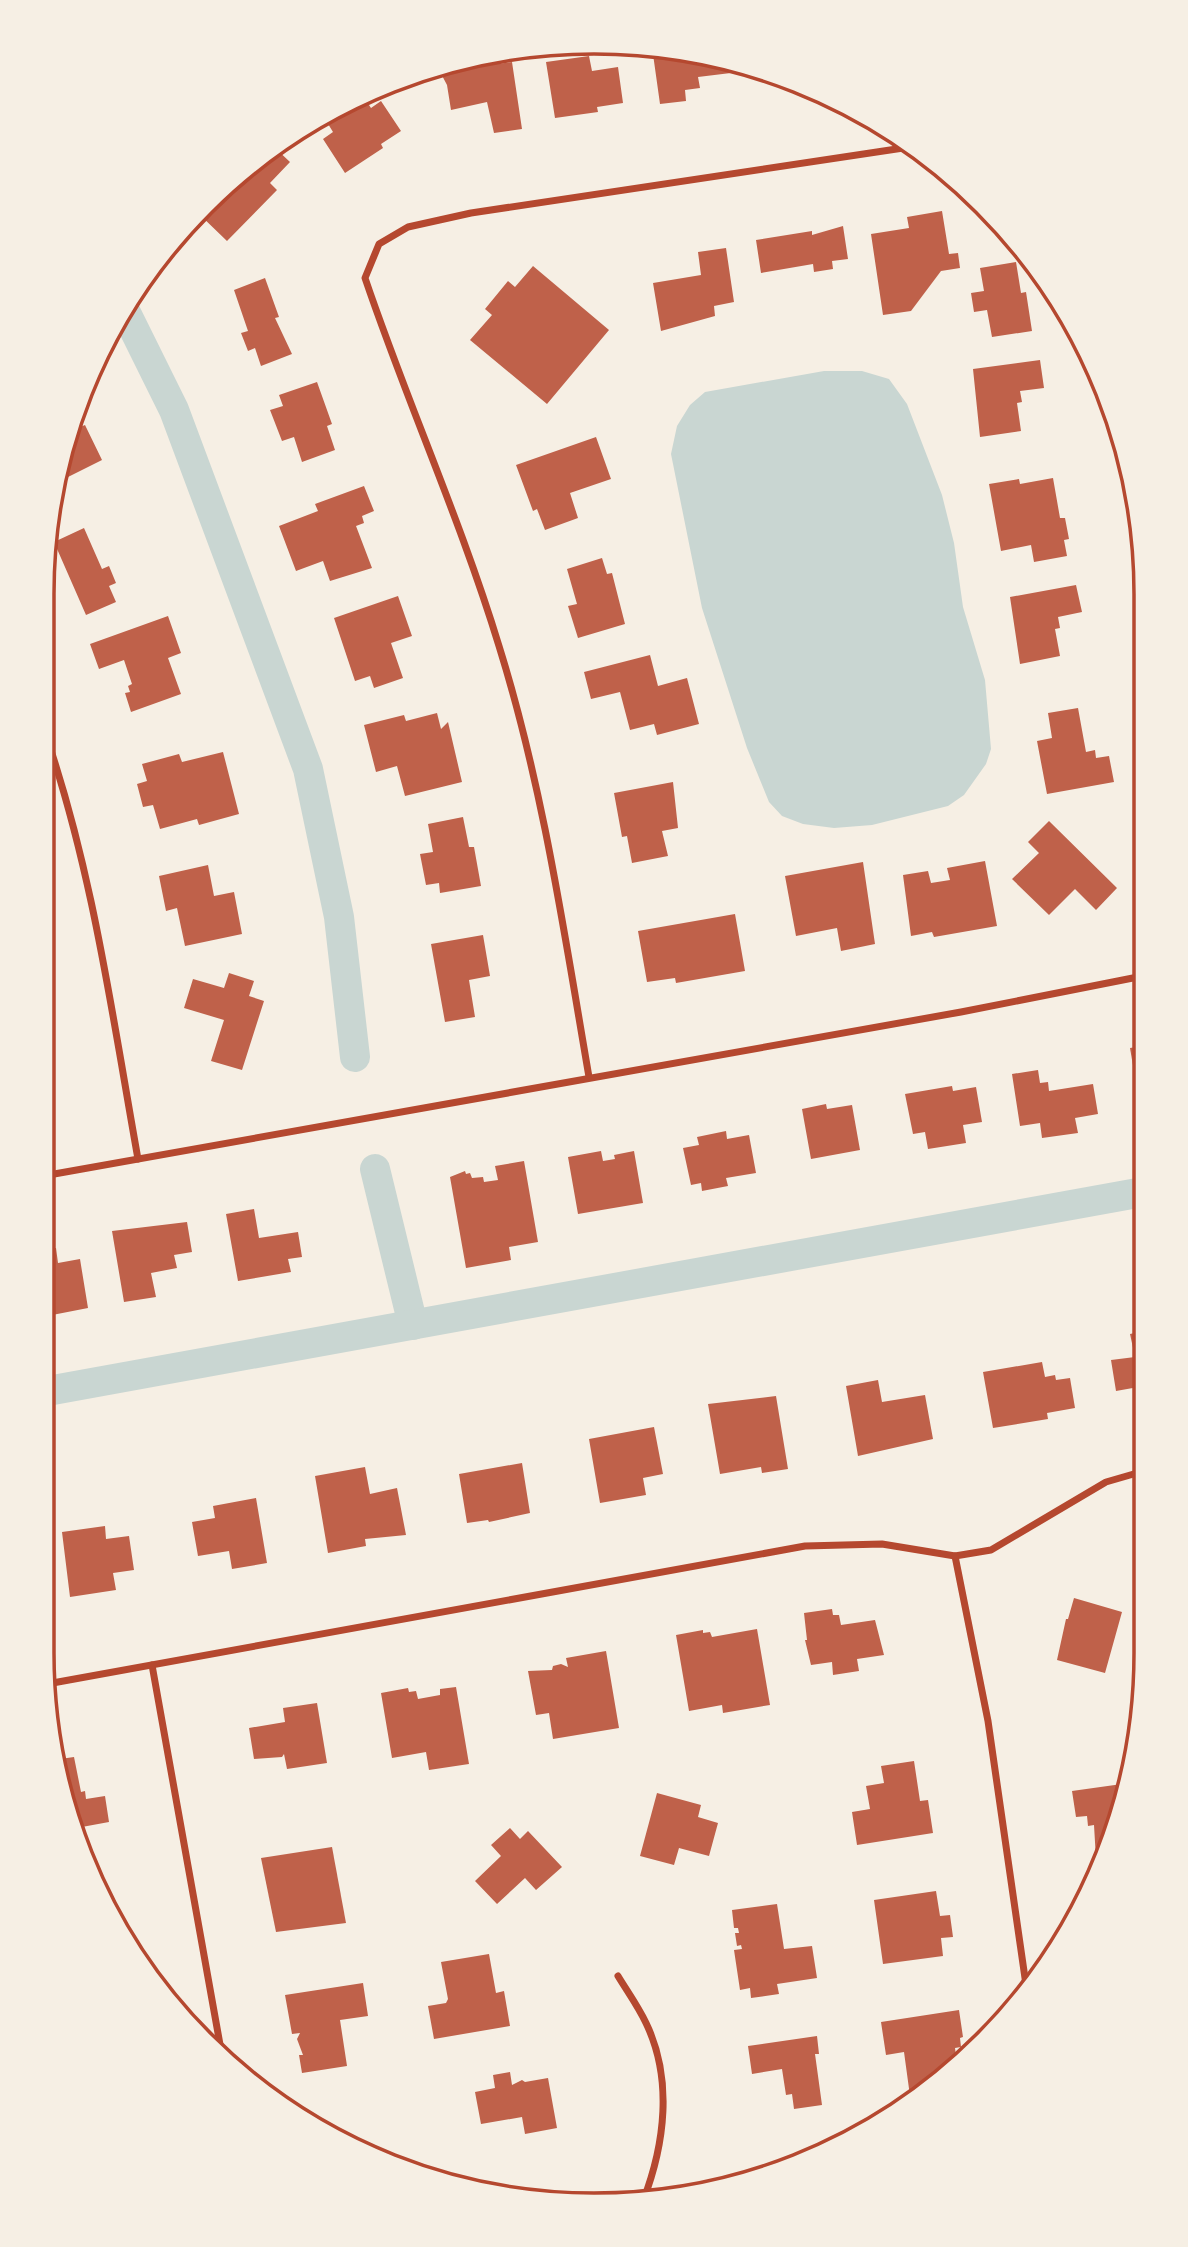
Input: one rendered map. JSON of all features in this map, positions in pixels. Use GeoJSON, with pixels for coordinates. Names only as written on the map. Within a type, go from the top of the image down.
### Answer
{"type":"FeatureCollection","features":[{"type":"Feature","properties":{"kind":"street"},"geometry":{"type":"LineString","coordinates":[[589,1077],[543,808],[522,725],[460,528],[397,373],[365,278],[379,244],[408,228],[471,213],[899,149]]}},
{"type":"Feature","properties":{"kind":"street"},"geometry":{"type":"LineString","coordinates":[[54,761],[65,795],[97,931],[138,1159]]}},
{"type":"Feature","properties":{"kind":"street"},"geometry":{"type":"LineString","coordinates":[[54,1174],[961,1012],[1134,978]]}},
{"type":"Feature","properties":{"kind":"street"},"geometry":{"type":"LineString","coordinates":[[55,1683],[805,1546],[882,1544],[955,1556],[990,1550],[1106,1482],[1134,1474]]}},
{"type":"Feature","properties":{"kind":"street"},"geometry":{"type":"LineString","coordinates":[[955,1556],[988,1721],[1025,1978]]}},
{"type":"Feature","properties":{"kind":"street"},"geometry":{"type":"LineString","coordinates":[[152,1665],[220,2042]]}},
{"type":"Feature","properties":{"kind":"street"},"geometry":{"type":"LineString","coordinates":[[618,1976],[646,2023],[659,2064],[663,2106],[660,2147],[646,2190]]}},
{"type":"Feature","properties":{"kind":"shaded area"},"geometry":{"type":"Polygon","coordinates":[[[824,371],[862,371],[889,379],[907,404],[942,495],[954,543],[963,607],[985,680],[991,749],[986,764],[964,795],[948,806],[872,825],[834,828],[803,824],[782,816],[769,802],[747,748],[702,608],[671,454],[677,426],[690,405],[705,392],[824,371]]]}},
{"type":"Feature","properties":{"kind":"building"},"geometry":{"type":"Polygon","coordinates":[[[589,56],[592,71],[618,67],[623,103],[597,107],[598,112],[555,118],[546,62],[589,56]]]}},
{"type":"Feature","properties":{"kind":"building"},"geometry":{"type":"Polygon","coordinates":[[[654,58],[733,73],[698,77],[700,88],[685,90],[686,101],[660,104],[654,58]]]}},
{"type":"Feature","properties":{"kind":"building"},"geometry":{"type":"Polygon","coordinates":[[[512,62],[522,129],[494,133],[487,102],[451,110],[447,85],[443,76],[512,62]]]}},
{"type":"Feature","properties":{"kind":"building"},"geometry":{"type":"Polygon","coordinates":[[[381,101],[401,131],[381,144],[383,148],[345,173],[323,139],[333,132],[328,125],[368,104],[371,108],[381,101]]]}},
{"type":"Feature","properties":{"kind":"building"},"geometry":{"type":"Polygon","coordinates":[[[282,154],[290,162],[270,183],[277,190],[227,241],[205,220],[238,188],[282,154]]]}},
{"type":"Feature","properties":{"kind":"building"},"geometry":{"type":"Polygon","coordinates":[[[942,211],[949,254],[958,253],[960,268],[941,271],[911,311],[883,315],[871,234],[909,228],[907,217],[942,211]]]}},
{"type":"Feature","properties":{"kind":"building"},"geometry":{"type":"Polygon","coordinates":[[[843,226],[848,259],[832,261],[833,269],[814,272],[813,264],[761,273],[756,240],[812,231],[812,235],[843,226]]]}},
{"type":"Feature","properties":{"kind":"building"},"geometry":{"type":"Polygon","coordinates":[[[726,248],[734,302],[714,306],[715,316],[661,331],[653,283],[701,275],[698,252],[726,248]]]}},
{"type":"Feature","properties":{"kind":"building"},"geometry":{"type":"Polygon","coordinates":[[[1016,262],[1021,293],[1026,292],[1032,331],[992,337],[987,310],[974,312],[971,293],[984,291],[980,268],[1016,262]]]}},
{"type":"Feature","properties":{"kind":"building"},"geometry":{"type":"Polygon","coordinates":[[[533,266],[609,330],[547,404],[470,340],[492,315],[485,309],[508,281],[515,287],[533,266]]]}},
{"type":"Feature","properties":{"kind":"building"},"geometry":{"type":"Polygon","coordinates":[[[265,278],[279,317],[275,318],[292,354],[261,366],[255,348],[248,351],[241,333],[248,331],[234,290],[265,278]]]}},
{"type":"Feature","properties":{"kind":"building"},"geometry":{"type":"Polygon","coordinates":[[[1040,360],[1044,388],[1020,391],[1022,402],[1017,403],[1021,431],[980,437],[973,369],[1040,360]]]}},
{"type":"Feature","properties":{"kind":"building"},"geometry":{"type":"Polygon","coordinates":[[[317,382],[332,424],[327,426],[335,450],[302,462],[294,437],[282,441],[270,410],[283,406],[279,395],[317,382]]]}},
{"type":"Feature","properties":{"kind":"building"},"geometry":{"type":"Polygon","coordinates":[[[85,425],[102,460],[68,477],[81,427],[85,425]]]}},
{"type":"Feature","properties":{"kind":"building"},"geometry":{"type":"Polygon","coordinates":[[[596,437],[611,479],[570,493],[578,518],[545,530],[537,509],[533,511],[516,465],[596,437]]]}},
{"type":"Feature","properties":{"kind":"building"},"geometry":{"type":"Polygon","coordinates":[[[1053,478],[1060,518],[1065,518],[1069,539],[1064,540],[1067,556],[1034,562],[1031,545],[1001,551],[989,484],[1019,479],[1020,484],[1053,478]]]}},
{"type":"Feature","properties":{"kind":"building"},"geometry":{"type":"Polygon","coordinates":[[[364,486],[374,511],[362,516],[364,523],[356,526],[372,568],[330,581],[323,561],[296,571],[279,526],[318,511],[315,504],[364,486]]]}},
{"type":"Feature","properties":{"kind":"building"},"geometry":{"type":"Polygon","coordinates":[[[84,528],[102,569],[109,566],[116,583],[109,586],[116,602],[86,615],[56,547],[57,541],[84,528]]]}},
{"type":"Feature","properties":{"kind":"building"},"geometry":{"type":"Polygon","coordinates":[[[602,558],[607,574],[612,573],[625,624],[578,638],[568,606],[577,604],[567,569],[602,558]]]}},
{"type":"Feature","properties":{"kind":"building"},"geometry":{"type":"Polygon","coordinates":[[[1076,585],[1082,612],[1058,617],[1060,628],[1055,629],[1060,656],[1020,664],[1010,597],[1076,585]]]}},
{"type":"Feature","properties":{"kind":"building"},"geometry":{"type":"Polygon","coordinates":[[[398,596],[412,636],[391,643],[403,678],[374,688],[370,676],[355,681],[334,618],[398,596]]]}},
{"type":"Feature","properties":{"kind":"building"},"geometry":{"type":"Polygon","coordinates":[[[168,616],[181,653],[168,658],[181,694],[131,712],[125,693],[130,692],[128,686],[132,684],[124,660],[99,669],[90,644],[168,616]]]}},
{"type":"Feature","properties":{"kind":"building"},"geometry":{"type":"Polygon","coordinates":[[[650,655],[658,686],[687,678],[699,724],[657,735],[654,724],[630,730],[620,692],[591,699],[584,672],[650,655]]]}},
{"type":"Feature","properties":{"kind":"building"},"geometry":{"type":"Polygon","coordinates":[[[1078,708],[1086,752],[1095,750],[1096,758],[1109,756],[1114,782],[1047,794],[1037,741],[1052,738],[1048,713],[1078,708]]]}},
{"type":"Feature","properties":{"kind":"building"},"geometry":{"type":"Polygon","coordinates":[[[437,713],[441,729],[448,722],[462,782],[405,796],[397,766],[376,772],[364,725],[404,715],[406,721],[437,713]]]}},
{"type":"Feature","properties":{"kind":"building"},"geometry":{"type":"Polygon","coordinates":[[[223,752],[239,814],[199,825],[197,819],[160,829],[153,805],[143,807],[137,784],[147,781],[142,764],[179,754],[182,762],[223,752]]]}},
{"type":"Feature","properties":{"kind":"building"},"geometry":{"type":"Polygon","coordinates":[[[673,782],[678,828],[662,831],[668,856],[632,863],[627,836],[622,837],[614,793],[673,782]]]}},
{"type":"Feature","properties":{"kind":"building"},"geometry":{"type":"Polygon","coordinates":[[[463,817],[469,847],[474,847],[481,886],[440,893],[439,883],[426,885],[420,854],[433,852],[428,824],[463,817]]]}},
{"type":"Feature","properties":{"kind":"building"},"geometry":{"type":"Polygon","coordinates":[[[1049,821],[1117,888],[1096,910],[1075,889],[1049,915],[1012,879],[1039,853],[1028,842],[1049,821]]]}},
{"type":"Feature","properties":{"kind":"building"},"geometry":{"type":"Polygon","coordinates":[[[985,861],[997,926],[934,937],[932,932],[911,936],[903,875],[928,871],[931,883],[950,880],[947,868],[985,861]]]}},
{"type":"Feature","properties":{"kind":"building"},"geometry":{"type":"Polygon","coordinates":[[[863,862],[875,944],[841,951],[837,928],[796,936],[785,876],[863,862]]]}},
{"type":"Feature","properties":{"kind":"building"},"geometry":{"type":"Polygon","coordinates":[[[208,865],[214,896],[234,892],[242,934],[185,946],[177,908],[166,911],[159,876],[208,865]]]}},
{"type":"Feature","properties":{"kind":"building"},"geometry":{"type":"Polygon","coordinates":[[[735,914],[745,971],[676,983],[675,978],[647,982],[638,931],[735,914]]]}},
{"type":"Feature","properties":{"kind":"building"},"geometry":{"type":"Polygon","coordinates":[[[483,935],[490,976],[469,980],[475,1017],[445,1022],[431,944],[483,935]]]}},
{"type":"Feature","properties":{"kind":"building"},"geometry":{"type":"Polygon","coordinates":[[[229,973],[254,981],[249,996],[264,1001],[242,1070],[211,1061],[224,1020],[184,1008],[193,979],[224,988],[229,973]]]}},
{"type":"Feature","properties":{"kind":"building"},"geometry":{"type":"Polygon","coordinates":[[[1134,1047],[1134,1071],[1130,1048],[1134,1047]]]}},
{"type":"Feature","properties":{"kind":"building"},"geometry":{"type":"Polygon","coordinates":[[[1038,1070],[1040,1083],[1048,1082],[1049,1091],[1093,1084],[1098,1114],[1075,1118],[1078,1133],[1042,1138],[1040,1123],[1020,1126],[1012,1074],[1038,1070]]]}},
{"type":"Feature","properties":{"kind":"building"},"geometry":{"type":"Polygon","coordinates":[[[952,1086],[953,1091],[976,1087],[982,1122],[963,1125],[966,1143],[928,1149],[925,1132],[913,1134],[905,1094],[952,1086]]]}},
{"type":"Feature","properties":{"kind":"building"},"geometry":{"type":"Polygon","coordinates":[[[826,1104],[827,1109],[852,1105],[860,1150],[811,1159],[802,1109],[826,1104]]]}},
{"type":"Feature","properties":{"kind":"building"},"geometry":{"type":"Polygon","coordinates":[[[726,1131],[727,1139],[749,1135],[756,1173],[726,1178],[728,1186],[702,1191],[701,1183],[691,1185],[683,1148],[699,1145],[697,1137],[726,1131]]]}},
{"type":"Feature","properties":{"kind":"building"},"geometry":{"type":"Polygon","coordinates":[[[601,1151],[603,1161],[615,1159],[614,1155],[634,1151],[643,1203],[578,1214],[568,1157],[601,1151]]]}},
{"type":"Feature","properties":{"kind":"building"},"geometry":{"type":"Polygon","coordinates":[[[524,1161],[538,1242],[509,1247],[511,1260],[466,1268],[450,1177],[465,1171],[466,1174],[470,1173],[472,1178],[483,1177],[484,1182],[498,1180],[495,1166],[524,1161]]]}},
{"type":"Feature","properties":{"kind":"building"},"geometry":{"type":"Polygon","coordinates":[[[254,1209],[259,1238],[298,1232],[302,1257],[288,1259],[291,1272],[238,1281],[226,1214],[254,1209]]]}},
{"type":"Feature","properties":{"kind":"building"},"geometry":{"type":"Polygon","coordinates":[[[187,1222],[192,1252],[174,1255],[177,1268],[151,1273],[156,1297],[124,1302],[112,1231],[187,1222]]]}},
{"type":"Feature","properties":{"kind":"building"},"geometry":{"type":"Polygon","coordinates":[[[54,1248],[58,1263],[80,1259],[88,1308],[54,1315],[54,1248]]]}},
{"type":"Feature","properties":{"kind":"building"},"geometry":{"type":"Polygon","coordinates":[[[1134,1333],[1134,1352],[1130,1334],[1134,1333]]]}},
{"type":"Feature","properties":{"kind":"building"},"geometry":{"type":"Polygon","coordinates":[[[1134,1357],[1134,1388],[1116,1391],[1111,1360],[1134,1357]]]}},
{"type":"Feature","properties":{"kind":"building"},"geometry":{"type":"Polygon","coordinates":[[[1042,1362],[1045,1377],[1055,1375],[1056,1380],[1070,1378],[1075,1408],[1047,1413],[1048,1419],[993,1428],[983,1372],[1042,1362]]]}},
{"type":"Feature","properties":{"kind":"building"},"geometry":{"type":"Polygon","coordinates":[[[878,1380],[882,1402],[925,1395],[933,1439],[858,1456],[846,1386],[878,1380]]]}},
{"type":"Feature","properties":{"kind":"building"},"geometry":{"type":"Polygon","coordinates":[[[776,1396],[788,1469],[762,1473],[761,1467],[720,1474],[708,1404],[776,1396]]]}},
{"type":"Feature","properties":{"kind":"building"},"geometry":{"type":"Polygon","coordinates":[[[654,1427],[663,1474],[643,1478],[646,1495],[600,1503],[589,1439],[654,1427]]]}},
{"type":"Feature","properties":{"kind":"building"},"geometry":{"type":"Polygon","coordinates":[[[522,1463],[530,1513],[489,1522],[467,1523],[459,1474],[522,1463]]]}},
{"type":"Feature","properties":{"kind":"building"},"geometry":{"type":"Polygon","coordinates":[[[365,1467],[370,1494],[397,1488],[406,1535],[365,1539],[366,1546],[328,1553],[315,1476],[365,1467]]]}},
{"type":"Feature","properties":{"kind":"building"},"geometry":{"type":"Polygon","coordinates":[[[256,1498],[267,1563],[232,1569],[229,1551],[198,1556],[192,1522],[215,1518],[213,1506],[256,1498]]]}},
{"type":"Feature","properties":{"kind":"building"},"geometry":{"type":"Polygon","coordinates":[[[105,1526],[106,1539],[129,1536],[134,1570],[113,1573],[116,1590],[70,1597],[62,1532],[105,1526]]]}},
{"type":"Feature","properties":{"kind":"building"},"geometry":{"type":"Polygon","coordinates":[[[1074,1598],[1122,1612],[1105,1673],[1057,1660],[1066,1619],[1074,1598]]]}},
{"type":"Feature","properties":{"kind":"building"},"geometry":{"type":"Polygon","coordinates":[[[832,1609],[833,1615],[839,1615],[841,1625],[875,1620],[884,1655],[857,1659],[859,1671],[833,1675],[832,1662],[811,1665],[805,1640],[804,1613],[832,1609]]]}},
{"type":"Feature","properties":{"kind":"building"},"geometry":{"type":"Polygon","coordinates":[[[757,1629],[770,1705],[723,1713],[722,1705],[689,1711],[676,1635],[703,1630],[703,1633],[710,1632],[712,1637],[757,1629]]]}},
{"type":"Feature","properties":{"kind":"building"},"geometry":{"type":"Polygon","coordinates":[[[606,1651],[619,1728],[553,1739],[549,1713],[536,1715],[528,1671],[552,1670],[553,1666],[561,1664],[568,1667],[566,1658],[606,1651]]]}},
{"type":"Feature","properties":{"kind":"building"},"geometry":{"type":"Polygon","coordinates":[[[456,1687],[469,1764],[429,1770],[426,1752],[392,1758],[381,1693],[408,1688],[409,1692],[416,1691],[418,1699],[440,1695],[440,1689],[456,1687]]]}},
{"type":"Feature","properties":{"kind":"building"},"geometry":{"type":"Polygon","coordinates":[[[317,1703],[327,1763],[287,1769],[284,1754],[282,1757],[254,1759],[249,1728],[285,1722],[283,1708],[317,1703]]]}},
{"type":"Feature","properties":{"kind":"building"},"geometry":{"type":"Polygon","coordinates":[[[74,1757],[81,1792],[85,1791],[86,1799],[105,1796],[109,1822],[83,1827],[65,1758],[74,1757]]]}},
{"type":"Feature","properties":{"kind":"building"},"geometry":{"type":"Polygon","coordinates":[[[914,1761],[920,1801],[928,1800],[933,1833],[857,1845],[852,1812],[870,1809],[866,1786],[884,1783],[881,1766],[914,1761]]]}},
{"type":"Feature","properties":{"kind":"building"},"geometry":{"type":"Polygon","coordinates":[[[1117,1785],[1096,1853],[1094,1825],[1088,1826],[1087,1816],[1076,1817],[1072,1791],[1117,1785]]]}},
{"type":"Feature","properties":{"kind":"building"},"geometry":{"type":"Polygon","coordinates":[[[657,1793],[701,1805],[698,1817],[718,1823],[709,1856],[679,1848],[674,1865],[640,1856],[657,1793]]]}},
{"type":"Feature","properties":{"kind":"building"},"geometry":{"type":"Polygon","coordinates":[[[510,1828],[520,1839],[528,1831],[562,1867],[536,1890],[525,1878],[497,1904],[475,1881],[501,1856],[491,1845],[510,1828]]]}},
{"type":"Feature","properties":{"kind":"building"},"geometry":{"type":"Polygon","coordinates":[[[332,1847],[346,1923],[276,1932],[261,1858],[332,1847]]]}},
{"type":"Feature","properties":{"kind":"building"},"geometry":{"type":"Polygon","coordinates":[[[936,1891],[940,1916],[950,1915],[953,1937],[941,1938],[943,1956],[883,1964],[874,1900],[936,1891]]]}},
{"type":"Feature","properties":{"kind":"building"},"geometry":{"type":"Polygon","coordinates":[[[777,1904],[784,1949],[812,1946],[817,1978],[777,1984],[779,1994],[751,1998],[750,1988],[740,1990],[734,1950],[742,1949],[741,1945],[737,1946],[735,1933],[739,1933],[738,1928],[734,1928],[732,1910],[777,1904]]]}},
{"type":"Feature","properties":{"kind":"building"},"geometry":{"type":"Polygon","coordinates":[[[489,1954],[496,1993],[504,1991],[510,2026],[434,2039],[428,2006],[446,2003],[448,1999],[441,1962],[489,1954]]]}},
{"type":"Feature","properties":{"kind":"building"},"geometry":{"type":"Polygon","coordinates":[[[363,1983],[368,2016],[340,2020],[347,2066],[302,2073],[299,2055],[303,2055],[297,2039],[300,2033],[292,2034],[285,1995],[363,1983]]]}},
{"type":"Feature","properties":{"kind":"building"},"geometry":{"type":"Polygon","coordinates":[[[959,2010],[963,2037],[960,2038],[961,2047],[955,2048],[956,2054],[909,2091],[904,2052],[886,2055],[881,2022],[959,2010]]]}},
{"type":"Feature","properties":{"kind":"building"},"geometry":{"type":"Polygon","coordinates":[[[817,2036],[819,2054],[815,2054],[822,2105],[794,2109],[792,2094],[786,2095],[782,2069],[752,2074],[748,2046],[817,2036]]]}},
{"type":"Feature","properties":{"kind":"building"},"geometry":{"type":"Polygon","coordinates":[[[510,2072],[512,2085],[522,2080],[525,2082],[548,2078],[557,2128],[525,2134],[522,2117],[481,2124],[475,2092],[495,2088],[493,2075],[510,2072]]]}},
{"type":"Feature","properties":{"kind":"waterway"},"geometry":{"type":"LineString","coordinates":[[129,320],[174,410],[308,769],[339,917],[355,1057]]}},
{"type":"Feature","properties":{"kind":"waterway"},"geometry":{"type":"LineString","coordinates":[[375,1169],[413,1325]]}},
{"type":"Feature","properties":{"kind":"waterway"},"geometry":{"type":"LineString","coordinates":[[54,1390],[1134,1194]]}}]}
